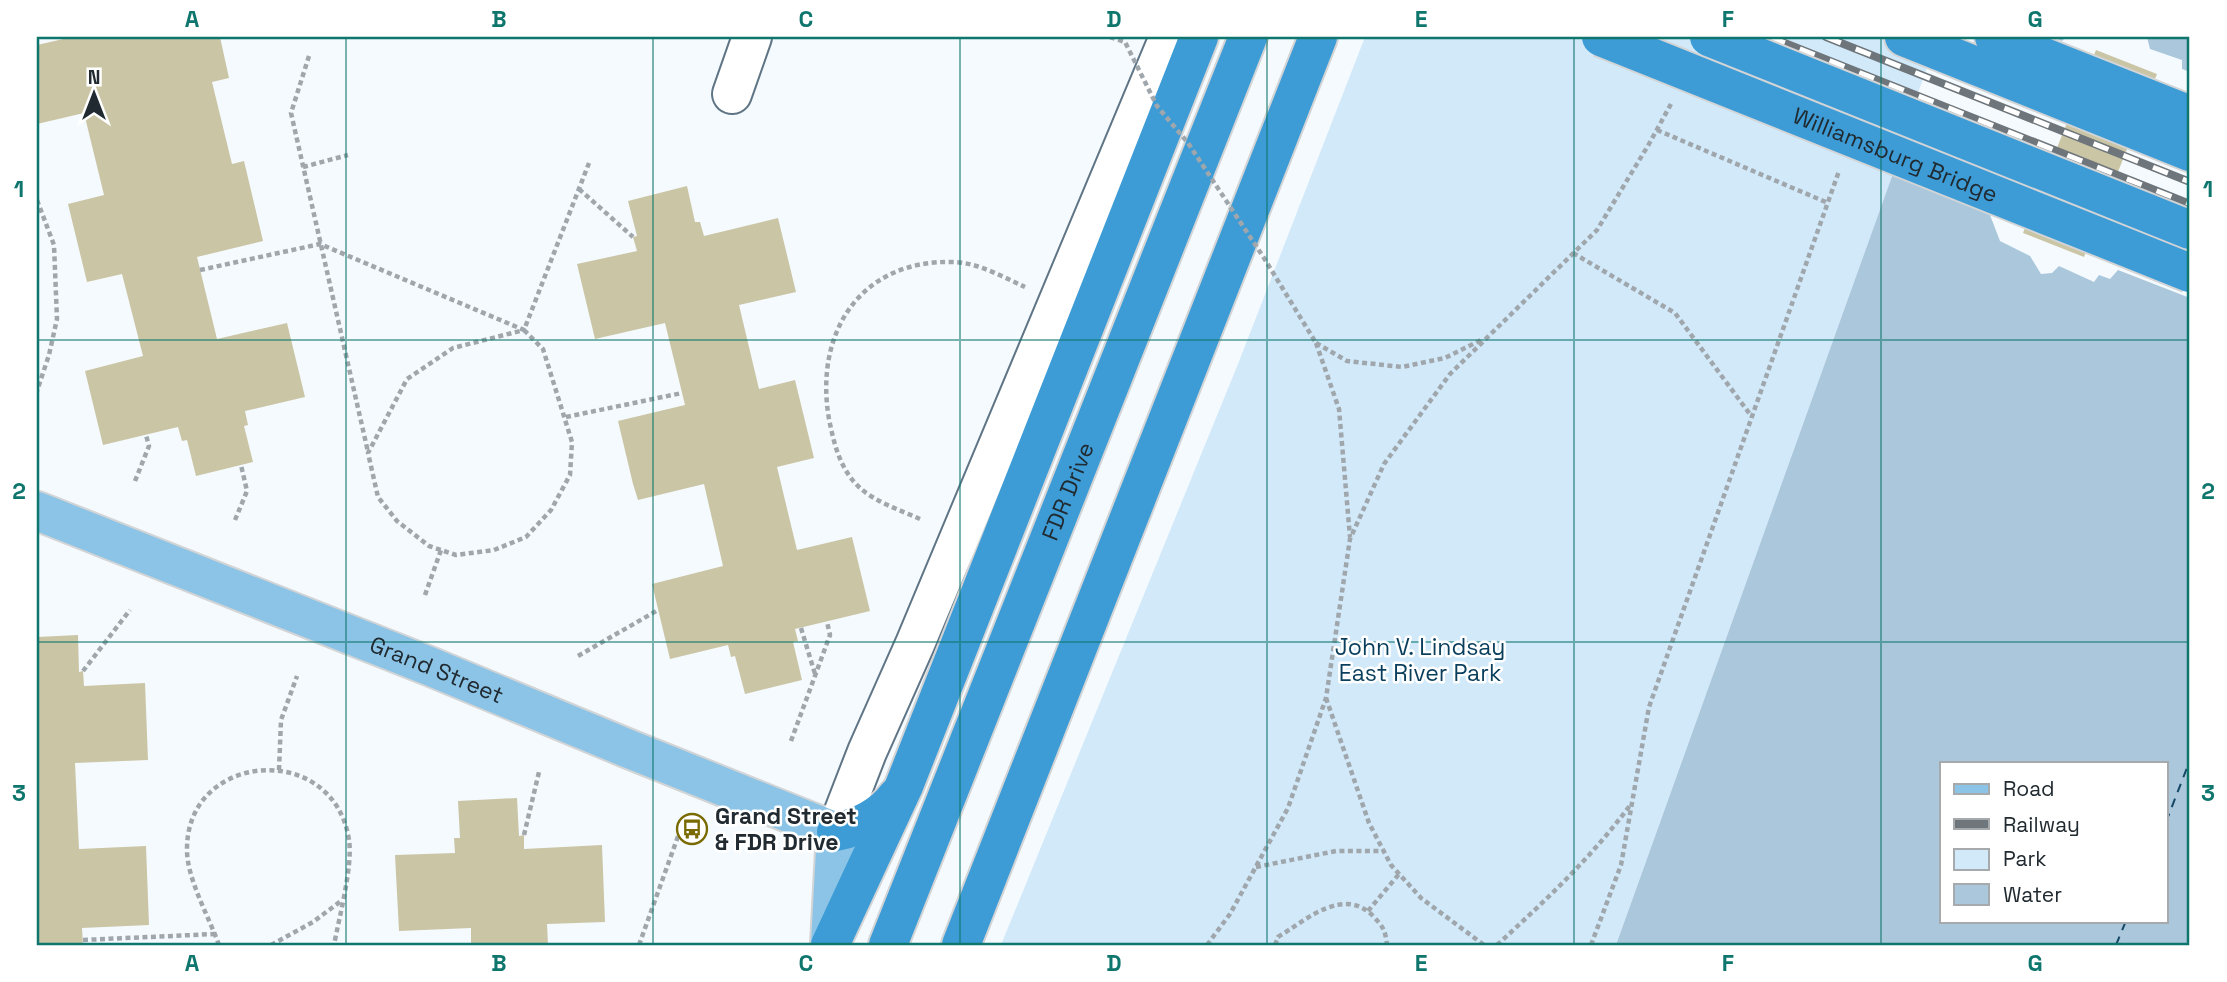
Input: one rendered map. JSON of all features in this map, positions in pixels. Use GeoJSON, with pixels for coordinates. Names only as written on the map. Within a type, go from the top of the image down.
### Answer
{"type":"FeatureCollection","features":[{"type":"Feature","properties":{"kind":"highway"},"geometry":{"type":"LineString","coordinates":[[830,945],[904,786],[1199,37]]}},
{"type":"Feature","properties":{"kind":"highway","name":"FDR Drive"},"geometry":{"type":"LineString","coordinates":[[888,945],[1248,37]]}},
{"type":"Feature","properties":{"kind":"highway"},"geometry":{"type":"LineString","coordinates":[[961,945],[1318,37]]}},
{"type":"Feature","properties":{"kind":"highway","name":"Williamsburg Bridge"},"geometry":{"type":"LineString","coordinates":[[1601,37],[2190,273]]}},
{"type":"Feature","properties":{"kind":"highway","name":"Williamsburg Bridge"},"geometry":{"type":"LineString","coordinates":[[1709,37],[2190,230]]}},
{"type":"Feature","properties":{"kind":"highway"},"geometry":{"type":"LineString","coordinates":[[1904,37],[2190,152]]}},
{"type":"Feature","properties":{"kind":"highway"},"geometry":{"type":"LineString","coordinates":[[1994,37],[2190,115]]}},
{"type":"Feature","properties":{"kind":"highway"},"geometry":{"type":"LineString","coordinates":[[836,831],[855,828],[869,820],[893,801],[904,786]]}},
{"type":"Feature","properties":{"kind":"main road","name":"Grand Street"},"geometry":{"type":"LineString","coordinates":[[37,512],[416,661],[629,750],[836,831]]}},
{"type":"Feature","properties":{"kind":"main road"},"geometry":{"type":"LineString","coordinates":[[830,945],[836,831]]}},
{"type":"Feature","properties":{"kind":"street"},"geometry":{"type":"LineString","coordinates":[[732,94],[752,37]]}},
{"type":"Feature","properties":{"kind":"street"},"geometry":{"type":"LineString","coordinates":[[836,831],[1169,37]]}},
{"type":"Feature","properties":{"kind":"path"},"geometry":{"type":"LineString","coordinates":[[1110,37],[1125,42],[1157,106],[1188,143],[1264,258],[1316,343],[1339,409],[1350,539],[1326,698],[1288,808],[1230,914],[1207,945]]}},
{"type":"Feature","properties":{"kind":"path"},"geometry":{"type":"LineString","coordinates":[[200,270],[320,244],[524,330],[543,349],[572,442],[570,475],[551,510],[526,537],[494,550],[456,555],[429,546],[397,521],[378,497],[320,244],[303,167],[290,113],[309,56]]}},
{"type":"Feature","properties":{"kind":"path"},"geometry":{"type":"LineString","coordinates":[[1350,539],[1384,464],[1450,374],[1597,230],[1657,130],[1674,96]]}},
{"type":"Feature","properties":{"kind":"path"},"geometry":{"type":"LineString","coordinates":[[1657,130],[1828,202]]}},
{"type":"Feature","properties":{"kind":"path"},"geometry":{"type":"LineString","coordinates":[[303,167],[348,155]]}},
{"type":"Feature","properties":{"kind":"path"},"geometry":{"type":"LineString","coordinates":[[524,330],[589,163]]}},
{"type":"Feature","properties":{"kind":"path"},"geometry":{"type":"LineString","coordinates":[[1591,945],[1620,865],[1649,707],[1841,164]]}},
{"type":"Feature","properties":{"kind":"path"},"geometry":{"type":"LineString","coordinates":[[579,189],[634,237]]}},
{"type":"Feature","properties":{"kind":"path"},"geometry":{"type":"LineString","coordinates":[[37,200],[54,245],[57,319],[50,355],[37,391]]}},
{"type":"Feature","properties":{"kind":"path"},"geometry":{"type":"LineString","coordinates":[[1573,253],[1675,313],[1752,416]]}},
{"type":"Feature","properties":{"kind":"path"},"geometry":{"type":"LineString","coordinates":[[920,519],[875,499],[858,487],[842,467],[832,438],[827,404],[827,366],[833,337],[849,308],[868,288],[894,271],[956,262],[985,269],[1026,287]]}},
{"type":"Feature","properties":{"kind":"path"},"geometry":{"type":"LineString","coordinates":[[368,453],[407,379],[453,348],[524,330]]}},
{"type":"Feature","properties":{"kind":"path"},"geometry":{"type":"LineString","coordinates":[[1316,343],[1347,361],[1402,367],[1446,358],[1488,337]]}},
{"type":"Feature","properties":{"kind":"path"},"geometry":{"type":"LineString","coordinates":[[566,416],[682,393]]}},
{"type":"Feature","properties":{"kind":"path"},"geometry":{"type":"LineString","coordinates":[[135,481],[149,446],[146,435]]}},
{"type":"Feature","properties":{"kind":"path"},"geometry":{"type":"LineString","coordinates":[[235,520],[247,491],[241,465]]}},
{"type":"Feature","properties":{"kind":"path"},"geometry":{"type":"LineString","coordinates":[[425,596],[441,550]]}},
{"type":"Feature","properties":{"kind":"path"},"geometry":{"type":"LineString","coordinates":[[83,671],[130,610]]}},
{"type":"Feature","properties":{"kind":"path"},"geometry":{"type":"LineString","coordinates":[[578,656],[658,610]]}},
{"type":"Feature","properties":{"kind":"path"},"geometry":{"type":"LineString","coordinates":[[791,741],[830,635],[827,622]]}},
{"type":"Feature","properties":{"kind":"path"},"geometry":{"type":"LineString","coordinates":[[801,628],[815,675]]}},
{"type":"Feature","properties":{"kind":"path"},"geometry":{"type":"LineString","coordinates":[[279,770],[281,720],[297,676]]}},
{"type":"Feature","properties":{"kind":"path"},"geometry":{"type":"LineString","coordinates":[[1326,698],[1369,823],[1391,865],[1422,898],[1484,945]]}},
{"type":"Feature","properties":{"kind":"path"},"geometry":{"type":"LineString","coordinates":[[219,945],[188,864],[187,849],[192,821],[208,796],[230,779],[258,770],[279,770],[314,783],[335,803],[342,816],[350,843],[350,858],[334,945]]}},
{"type":"Feature","properties":{"kind":"path"},"geometry":{"type":"LineString","coordinates":[[524,835],[539,772]]}},
{"type":"Feature","properties":{"kind":"path"},"geometry":{"type":"LineString","coordinates":[[1497,945],[1554,893],[1607,836],[1632,802]]}},
{"type":"Feature","properties":{"kind":"path"},"geometry":{"type":"LineString","coordinates":[[639,945],[681,828]]}},
{"type":"Feature","properties":{"kind":"path"},"geometry":{"type":"LineString","coordinates":[[1256,867],[1336,851],[1383,850]]}},
{"type":"Feature","properties":{"kind":"path"},"geometry":{"type":"LineString","coordinates":[[1368,911],[1399,874]]}},
{"type":"Feature","properties":{"kind":"path"},"geometry":{"type":"LineString","coordinates":[[271,945],[313,922],[342,901]]}},
{"type":"Feature","properties":{"kind":"path"},"geometry":{"type":"LineString","coordinates":[[1275,945],[1278,937],[1329,906],[1355,904],[1368,911],[1385,930],[1387,945]]}},
{"type":"Feature","properties":{"kind":"path"},"geometry":{"type":"LineString","coordinates":[[83,940],[215,934]]}},
{"type":"Feature","properties":{"kind":"green space","name":"John V. Lindsay East River Park"},"geometry":{"type":"Polygon","coordinates":[[[1365,37],[1942,37],[1616,945],[1001,945],[1238,364],[1365,37]]]}},
{"type":"Feature","properties":{"kind":"water"},"geometry":{"type":"Polygon","coordinates":[[[1942,37],[2190,37],[2190,945],[1616,945],[1942,37]]]}},
{"type":"Feature","properties":{"kind":"pier"},"geometry":{"type":"Polygon","coordinates":[[[1938,37],[2052,37],[2062,41],[2066,37],[2147,37],[2150,49],[2182,60],[2182,69],[2190,72],[2190,298],[2118,270],[2110,279],[2099,275],[2094,282],[2059,266],[2052,273],[2041,274],[2030,256],[2000,241],[1990,215],[1889,174],[1938,37]]]}},
{"type":"Feature","properties":{"kind":"building"},"geometry":{"type":"Polygon","coordinates":[[[72,37],[220,37],[229,78],[212,82],[232,164],[244,161],[263,241],[197,257],[217,339],[287,323],[305,397],[245,411],[248,425],[244,426],[253,462],[196,476],[187,440],[182,441],[178,427],[103,445],[85,371],[143,356],[122,274],[87,282],[68,204],[104,195],[84,113],[37,124],[37,45],[72,37]]]}},
{"type":"Feature","properties":{"kind":"building"},"geometry":{"type":"Polygon","coordinates":[[[2096,50],[2157,74],[2084,257],[2023,233],[2096,50]]]}},
{"type":"Feature","properties":{"kind":"building"},"geometry":{"type":"Polygon","coordinates":[[[687,186],[695,222],[700,222],[704,236],[778,218],[796,292],[739,305],[759,389],[795,380],[814,458],[777,467],[797,550],[852,537],[870,611],[795,629],[798,641],[793,642],[802,680],[745,694],[735,656],[731,657],[728,645],[670,659],[652,584],[723,566],[704,484],[638,500],[633,484],[618,421],[685,405],[665,323],[595,339],[577,264],[637,251],[633,237],[637,236],[628,201],[687,186]]]}},
{"type":"Feature","properties":{"kind":"building"},"geometry":{"type":"Polygon","coordinates":[[[78,635],[79,672],[83,671],[84,686],[145,683],[148,760],[75,763],[79,849],[146,846],[149,925],[82,928],[83,945],[37,945],[37,637],[78,635]]]}},
{"type":"Feature","properties":{"kind":"building"},"geometry":{"type":"Polygon","coordinates":[[[517,798],[519,836],[524,835],[524,849],[602,845],[605,922],[547,924],[548,945],[471,945],[471,928],[399,931],[395,855],[455,853],[454,838],[460,838],[458,801],[517,798]]]}},
{"type":"Feature","properties":{"kind":"ferry route"},"geometry":{"type":"LineString","coordinates":[[2168,817],[2190,760]]}},
{"type":"Feature","properties":{"kind":"ferry route"},"geometry":{"type":"LineString","coordinates":[[2116,945],[2126,922]]}},
{"type":"Feature","properties":{"kind":"railway"},"geometry":{"type":"LineString","coordinates":[[1770,37],[2190,204]]}},
{"type":"Feature","properties":{"kind":"railway"},"geometry":{"type":"LineString","coordinates":[[1826,37],[2190,182]]}},
{"type":"Feature","properties":{"kind":"place","name":"Grand Street & FDR Drive"},"geometry":{"type":"Point","coordinates":[692,829]}}]}
